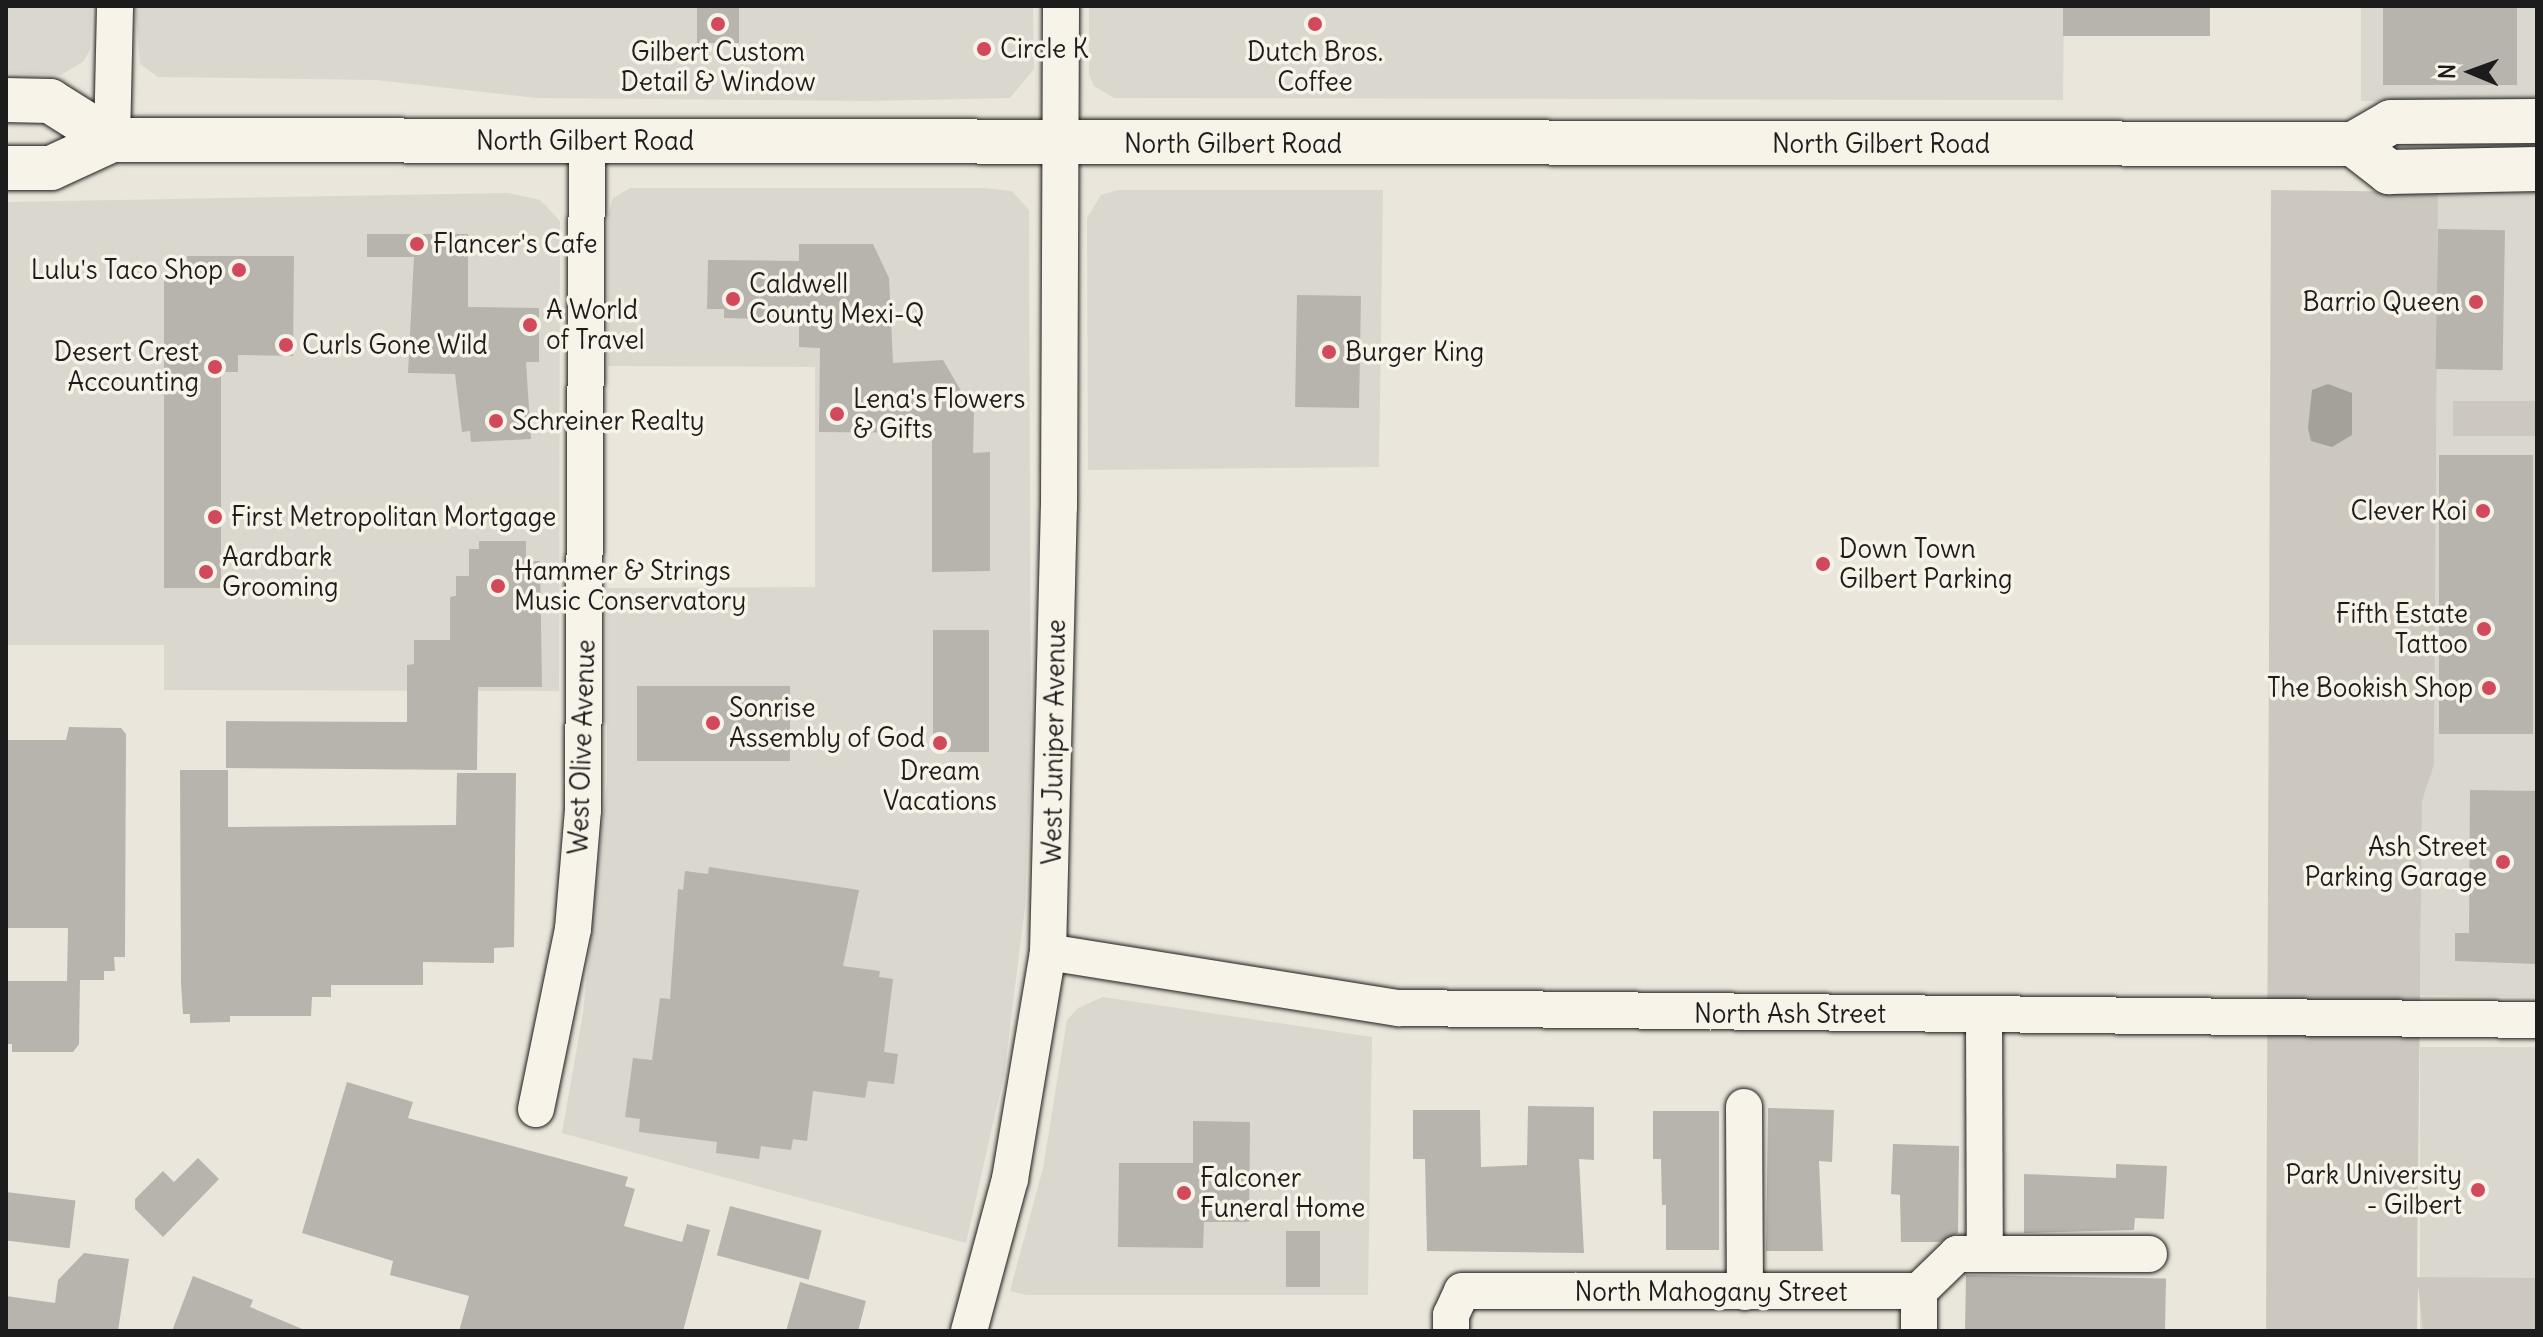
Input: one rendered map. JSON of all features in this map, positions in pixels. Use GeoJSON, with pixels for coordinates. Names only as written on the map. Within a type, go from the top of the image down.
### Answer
{"type":"FeatureCollection","features":[{"type":"Feature","properties":{"kind":"main road"},"geometry":{"type":"LineString","coordinates":[[6,100],[50,101],[112,140]]}},
{"type":"Feature","properties":{"kind":"main road"},"geometry":{"type":"LineString","coordinates":[[2537,121],[2391,122],[2353,144],[2389,172],[2537,169]]}},
{"type":"Feature","properties":{"kind":"main road","name":"North Gilbert Road"},"geometry":{"type":"LineString","coordinates":[[6,168],[51,168],[112,140],[2353,144]]}},
{"type":"Feature","properties":{"kind":"street"},"geometry":{"type":"LineString","coordinates":[[112,140],[115,6]]}},
{"type":"Feature","properties":{"kind":"street","name":"West Juniper Avenue"},"geometry":{"type":"LineString","coordinates":[[969,1331],[1010,1179],[1048,952],[1061,6]]}},
{"type":"Feature","properties":{"kind":"street","name":"West Olive Avenue"},"geometry":{"type":"LineString","coordinates":[[536,1109],[573,929],[583,810],[587,141]]}},
{"type":"Feature","properties":{"kind":"street","name":"North Ash Street"},"geometry":{"type":"LineString","coordinates":[[1048,952],[1399,1008],[2537,1020]]}},
{"type":"Feature","properties":{"kind":"street"},"geometry":{"type":"LineString","coordinates":[[1971,1253],[1984,1015]]}},
{"type":"Feature","properties":{"kind":"street"},"geometry":{"type":"LineString","coordinates":[[1744,1107],[1745,1292]]}},
{"type":"Feature","properties":{"kind":"street"},"geometry":{"type":"LineString","coordinates":[[1919,1331],[1919,1291],[1971,1253],[2149,1254]]}},
{"type":"Feature","properties":{"kind":"street","name":"North Mahogany Street"},"geometry":{"type":"LineString","coordinates":[[1451,1331],[1451,1315],[1462,1291],[1919,1291]]}},
{"type":"Feature","properties":{"kind":"shaded area"},"geometry":{"type":"Polygon","coordinates":[[[6,6],[92,6],[90,50],[83,62],[61,75],[6,73],[6,6]]]}},
{"type":"Feature","properties":{"kind":"shaded area"},"geometry":{"type":"Polygon","coordinates":[[[135,6],[1033,6],[1034,69],[1010,98],[868,101],[536,98],[376,80],[158,77],[140,64],[135,6]]]}},
{"type":"Feature","properties":{"kind":"shaded area"},"geometry":{"type":"Polygon","coordinates":[[[1089,6],[2064,6],[2063,100],[1114,98],[1094,86],[1089,75],[1089,6]]]}},
{"type":"Feature","properties":{"kind":"shaded area"},"geometry":{"type":"Polygon","coordinates":[[[2361,6],[2537,6],[2537,101],[2361,101],[2361,6]]]}},
{"type":"Feature","properties":{"kind":"shaded area"},"geometry":{"type":"Polygon","coordinates":[[[630,188],[984,188],[1012,191],[1029,210],[1031,756],[1025,907],[1004,1075],[966,1243],[562,1133],[583,1013],[607,781],[607,588],[815,587],[815,367],[608,366],[608,215],[613,198],[630,188]]]}},
{"type":"Feature","properties":{"kind":"shaded area"},"geometry":{"type":"Polygon","coordinates":[[[1118,190],[1383,190],[1379,467],[1088,470],[1087,218],[1101,195],[1118,190]]]}},
{"type":"Feature","properties":{"kind":"shaded area"},"geometry":{"type":"Polygon","coordinates":[[[2271,190],[2438,192],[2434,765],[2422,801],[2417,1277],[2537,1278],[2537,1331],[2423,1331],[2418,1286],[2417,1331],[2266,1331],[2271,190]]]}},
{"type":"Feature","properties":{"kind":"shaded area"},"geometry":{"type":"Polygon","coordinates":[[[2537,190],[2537,997],[2420,995],[2422,801],[2434,765],[2438,192],[2537,190]]]}},
{"type":"Feature","properties":{"kind":"shaded area"},"geometry":{"type":"Polygon","coordinates":[[[508,193],[540,200],[560,221],[559,691],[164,690],[164,645],[6,645],[6,202],[508,193]]]}},
{"type":"Feature","properties":{"kind":"shaded area"},"geometry":{"type":"Polygon","coordinates":[[[2328,384],[2352,393],[2352,435],[2332,447],[2311,441],[2308,428],[2312,390],[2328,384]]]}},
{"type":"Feature","properties":{"kind":"shaded area"},"geometry":{"type":"Polygon","coordinates":[[[2453,401],[2537,401],[2537,436],[2453,436],[2453,401]]]}},
{"type":"Feature","properties":{"kind":"shaded area"},"geometry":{"type":"Polygon","coordinates":[[[1103,997],[1372,1037],[1368,1295],[1026,1295],[1010,1291],[1043,1168],[1067,1020],[1078,1008],[1103,997]]]}},
{"type":"Feature","properties":{"kind":"shaded area","name":"Park University - Gilbert"},"geometry":{"type":"Polygon","coordinates":[[[2420,1047],[2537,1047],[2537,1331],[2420,1331],[2420,1047]]]}},
{"type":"Feature","properties":{"kind":"building","name":"Gilbert Custom Detail & Window"},"geometry":{"type":"Polygon","coordinates":[[[697,6],[739,6],[739,43],[697,43],[697,6]]]}},
{"type":"Feature","properties":{"kind":"building"},"geometry":{"type":"Polygon","coordinates":[[[2063,6],[2210,6],[2210,36],[2063,36],[2063,6]]]}},
{"type":"Feature","properties":{"kind":"building"},"geometry":{"type":"Polygon","coordinates":[[[2383,6],[2517,6],[2517,85],[2383,85],[2383,6]]]}},
{"type":"Feature","properties":{"kind":"building"},"geometry":{"type":"Polygon","coordinates":[[[2438,229],[2505,230],[2503,370],[2436,369],[2438,229]]]}},
{"type":"Feature","properties":{"kind":"building"},"geometry":{"type":"Polygon","coordinates":[[[367,234],[468,234],[468,307],[539,308],[539,362],[526,362],[531,439],[471,442],[470,431],[462,432],[455,374],[408,373],[414,257],[367,257],[367,234]]]}},
{"type":"Feature","properties":{"kind":"building"},"geometry":{"type":"Polygon","coordinates":[[[799,244],[873,244],[889,278],[893,363],[943,360],[974,413],[973,453],[990,452],[990,571],[932,572],[932,433],[819,432],[820,348],[799,347],[799,320],[724,318],[724,309],[707,309],[708,260],[799,261],[799,244]]]}},
{"type":"Feature","properties":{"kind":"building"},"geometry":{"type":"Polygon","coordinates":[[[187,256],[294,256],[293,356],[238,355],[238,372],[221,372],[221,588],[164,588],[164,274],[187,274],[187,256]]]}},
{"type":"Feature","properties":{"kind":"building","name":"Burger King"},"geometry":{"type":"Polygon","coordinates":[[[1297,295],[1361,296],[1359,408],[1295,407],[1297,295]]]}},
{"type":"Feature","properties":{"kind":"building"},"geometry":{"type":"Polygon","coordinates":[[[2439,455],[2533,455],[2533,734],[2439,734],[2439,455]]]}},
{"type":"Feature","properties":{"kind":"building"},"geometry":{"type":"Polygon","coordinates":[[[479,541],[526,541],[526,561],[540,561],[542,687],[478,687],[477,770],[226,768],[226,721],[407,722],[407,665],[414,664],[414,640],[450,640],[450,597],[456,596],[456,576],[469,576],[469,549],[479,549],[479,541]]]}},
{"type":"Feature","properties":{"kind":"building"},"geometry":{"type":"Polygon","coordinates":[[[933,630],[989,630],[989,752],[933,752],[933,630]]]}},
{"type":"Feature","properties":{"kind":"building","name":"Sonrise Assembly of God"},"geometry":{"type":"Polygon","coordinates":[[[637,686],[790,686],[790,761],[637,761],[637,686]]]}},
{"type":"Feature","properties":{"kind":"building"},"geometry":{"type":"Polygon","coordinates":[[[69,727],[121,728],[126,734],[125,957],[114,957],[115,971],[104,971],[104,980],[80,980],[79,1044],[73,1052],[12,1052],[12,1044],[6,1044],[6,981],[67,981],[68,928],[6,928],[6,740],[66,740],[69,727]]]}},
{"type":"Feature","properties":{"kind":"building"},"geometry":{"type":"Polygon","coordinates":[[[180,770],[228,770],[228,827],[456,825],[457,773],[516,773],[514,947],[494,948],[494,963],[423,962],[423,985],[331,985],[331,997],[312,997],[311,1016],[230,1016],[230,1022],[190,1023],[190,1014],[183,1014],[181,983],[180,770]]]}},
{"type":"Feature","properties":{"kind":"building","name":"Ash Street Parking Garage"},"geometry":{"type":"Polygon","coordinates":[[[2470,790],[2537,791],[2537,964],[2455,961],[2455,933],[2469,933],[2470,790]]]}},
{"type":"Feature","properties":{"kind":"building"},"geometry":{"type":"Polygon","coordinates":[[[709,867],[859,890],[843,966],[880,971],[879,977],[893,979],[884,1052],[898,1054],[894,1084],[868,1081],[865,1098],[813,1091],[807,1141],[793,1139],[791,1150],[761,1146],[759,1159],[716,1153],[717,1142],[639,1132],[640,1119],[625,1117],[633,1058],[652,1060],[660,998],[670,999],[678,889],[683,890],[685,871],[708,874],[709,867]]]}},
{"type":"Feature","properties":{"kind":"building"},"geometry":{"type":"Polygon","coordinates":[[[347,1082],[413,1102],[408,1118],[628,1177],[625,1186],[635,1189],[624,1226],[682,1242],[687,1224],[710,1230],[683,1331],[459,1331],[469,1296],[390,1275],[393,1261],[302,1233],[347,1082]]]}},
{"type":"Feature","properties":{"kind":"building"},"geometry":{"type":"Polygon","coordinates":[[[1528,1106],[1594,1107],[1594,1160],[1579,1159],[1584,1253],[1427,1251],[1425,1159],[1413,1159],[1413,1110],[1480,1110],[1481,1167],[1527,1165],[1528,1106]]]}},
{"type":"Feature","properties":{"kind":"building"},"geometry":{"type":"Polygon","coordinates":[[[1768,1108],[1834,1110],[1832,1162],[1819,1161],[1823,1251],[1766,1251],[1768,1108]]]}},
{"type":"Feature","properties":{"kind":"building"},"geometry":{"type":"Polygon","coordinates":[[[1653,1111],[1719,1111],[1719,1250],[1666,1250],[1666,1205],[1662,1205],[1661,1159],[1653,1159],[1653,1111]]]}},
{"type":"Feature","properties":{"kind":"building","name":"Falconer Funeral Home"},"geometry":{"type":"Polygon","coordinates":[[[1193,1121],[1250,1122],[1249,1222],[1204,1222],[1203,1248],[1118,1247],[1119,1163],[1193,1163],[1193,1121]]]}},
{"type":"Feature","properties":{"kind":"building"},"geometry":{"type":"Polygon","coordinates":[[[1893,1144],[1959,1146],[1958,1233],[1940,1242],[1901,1242],[1900,1195],[1891,1194],[1893,1144]]]}},
{"type":"Feature","properties":{"kind":"building"},"geometry":{"type":"Polygon","coordinates":[[[198,1158],[219,1179],[163,1237],[135,1209],[135,1199],[163,1171],[174,1182],[198,1158]]]}},
{"type":"Feature","properties":{"kind":"building"},"geometry":{"type":"Polygon","coordinates":[[[2116,1164],[2167,1166],[2164,1219],[2135,1218],[2134,1230],[2024,1233],[2024,1174],[2116,1178],[2116,1164]]]}},
{"type":"Feature","properties":{"kind":"building"},"geometry":{"type":"Polygon","coordinates":[[[6,1192],[75,1201],[70,1248],[6,1240],[6,1192]]]}},
{"type":"Feature","properties":{"kind":"building"},"geometry":{"type":"Polygon","coordinates":[[[730,1206],[822,1231],[809,1280],[717,1255],[730,1206]]]}},
{"type":"Feature","properties":{"kind":"building"},"geometry":{"type":"Polygon","coordinates":[[[1286,1231],[1320,1231],[1320,1287],[1286,1287],[1286,1231]]]}},
{"type":"Feature","properties":{"kind":"building"},"geometry":{"type":"Polygon","coordinates":[[[84,1253],[129,1259],[118,1331],[6,1331],[6,1296],[55,1303],[58,1280],[84,1253]]]}},
{"type":"Feature","properties":{"kind":"building"},"geometry":{"type":"Polygon","coordinates":[[[1966,1275],[2166,1278],[2165,1331],[1965,1330],[1966,1275]]]}},
{"type":"Feature","properties":{"kind":"building"},"geometry":{"type":"Polygon","coordinates":[[[193,1276],[253,1300],[250,1307],[307,1331],[172,1331],[193,1276]]]}},
{"type":"Feature","properties":{"kind":"building"},"geometry":{"type":"Polygon","coordinates":[[[800,1282],[866,1301],[858,1331],[786,1331],[800,1282]]]}},
{"type":"Feature","properties":{"kind":"place","name":"Gilbert Custom Detail & Window"},"geometry":{"type":"Point","coordinates":[718,24]}},
{"type":"Feature","properties":{"kind":"place","name":"Dutch Bros. Coffee"},"geometry":{"type":"Point","coordinates":[1315,24]}},
{"type":"Feature","properties":{"kind":"place","name":"Circle K"},"geometry":{"type":"Point","coordinates":[984,49]}},
{"type":"Feature","properties":{"kind":"place","name":"Flancer's Cafe"},"geometry":{"type":"Point","coordinates":[417,244]}},
{"type":"Feature","properties":{"kind":"place","name":"Lulu's Taco Shop"},"geometry":{"type":"Point","coordinates":[239,270]}},
{"type":"Feature","properties":{"kind":"place","name":"Caldwell County Mexi-Q"},"geometry":{"type":"Point","coordinates":[733,299]}},
{"type":"Feature","properties":{"kind":"place","name":"Barrio Queen"},"geometry":{"type":"Point","coordinates":[2476,302]}},
{"type":"Feature","properties":{"kind":"place","name":"A World of Travel"},"geometry":{"type":"Point","coordinates":[530,325]}},
{"type":"Feature","properties":{"kind":"place","name":"Curls Gone Wild"},"geometry":{"type":"Point","coordinates":[286,345]}},
{"type":"Feature","properties":{"kind":"place","name":"Burger King"},"geometry":{"type":"Point","coordinates":[1329,352]}},
{"type":"Feature","properties":{"kind":"place","name":"Desert Crest Accounting"},"geometry":{"type":"Point","coordinates":[215,367]}},
{"type":"Feature","properties":{"kind":"place","name":"Lena's Flowers & Gifts"},"geometry":{"type":"Point","coordinates":[837,414]}},
{"type":"Feature","properties":{"kind":"place","name":"Schreiner Realty"},"geometry":{"type":"Point","coordinates":[496,421]}},
{"type":"Feature","properties":{"kind":"place","name":"Clever Koi"},"geometry":{"type":"Point","coordinates":[2483,511]}},
{"type":"Feature","properties":{"kind":"place","name":"First Metropolitan Mortgage"},"geometry":{"type":"Point","coordinates":[215,517]}},
{"type":"Feature","properties":{"kind":"place","name":"Down Town Gilbert Parking"},"geometry":{"type":"Point","coordinates":[1823,564]}},
{"type":"Feature","properties":{"kind":"place","name":"Aardbark Grooming"},"geometry":{"type":"Point","coordinates":[206,572]}},
{"type":"Feature","properties":{"kind":"place","name":"Hammer & Strings Music Conservatory"},"geometry":{"type":"Point","coordinates":[498,586]}},
{"type":"Feature","properties":{"kind":"place","name":"Fifth Estate Tattoo"},"geometry":{"type":"Point","coordinates":[2484,629]}},
{"type":"Feature","properties":{"kind":"place","name":"The Bookish Shop"},"geometry":{"type":"Point","coordinates":[2489,688]}},
{"type":"Feature","properties":{"kind":"place","name":"Sonrise Assembly of God"},"geometry":{"type":"Point","coordinates":[713,723]}},
{"type":"Feature","properties":{"kind":"place","name":"Dream Vacations"},"geometry":{"type":"Point","coordinates":[940,743]}},
{"type":"Feature","properties":{"kind":"place","name":"Ash Street Parking Garage"},"geometry":{"type":"Point","coordinates":[2503,862]}},
{"type":"Feature","properties":{"kind":"place","name":"Park University - Gilbert"},"geometry":{"type":"Point","coordinates":[2478,1190]}},
{"type":"Feature","properties":{"kind":"place","name":"Falconer Funeral Home"},"geometry":{"type":"Point","coordinates":[1184,1193]}}]}
